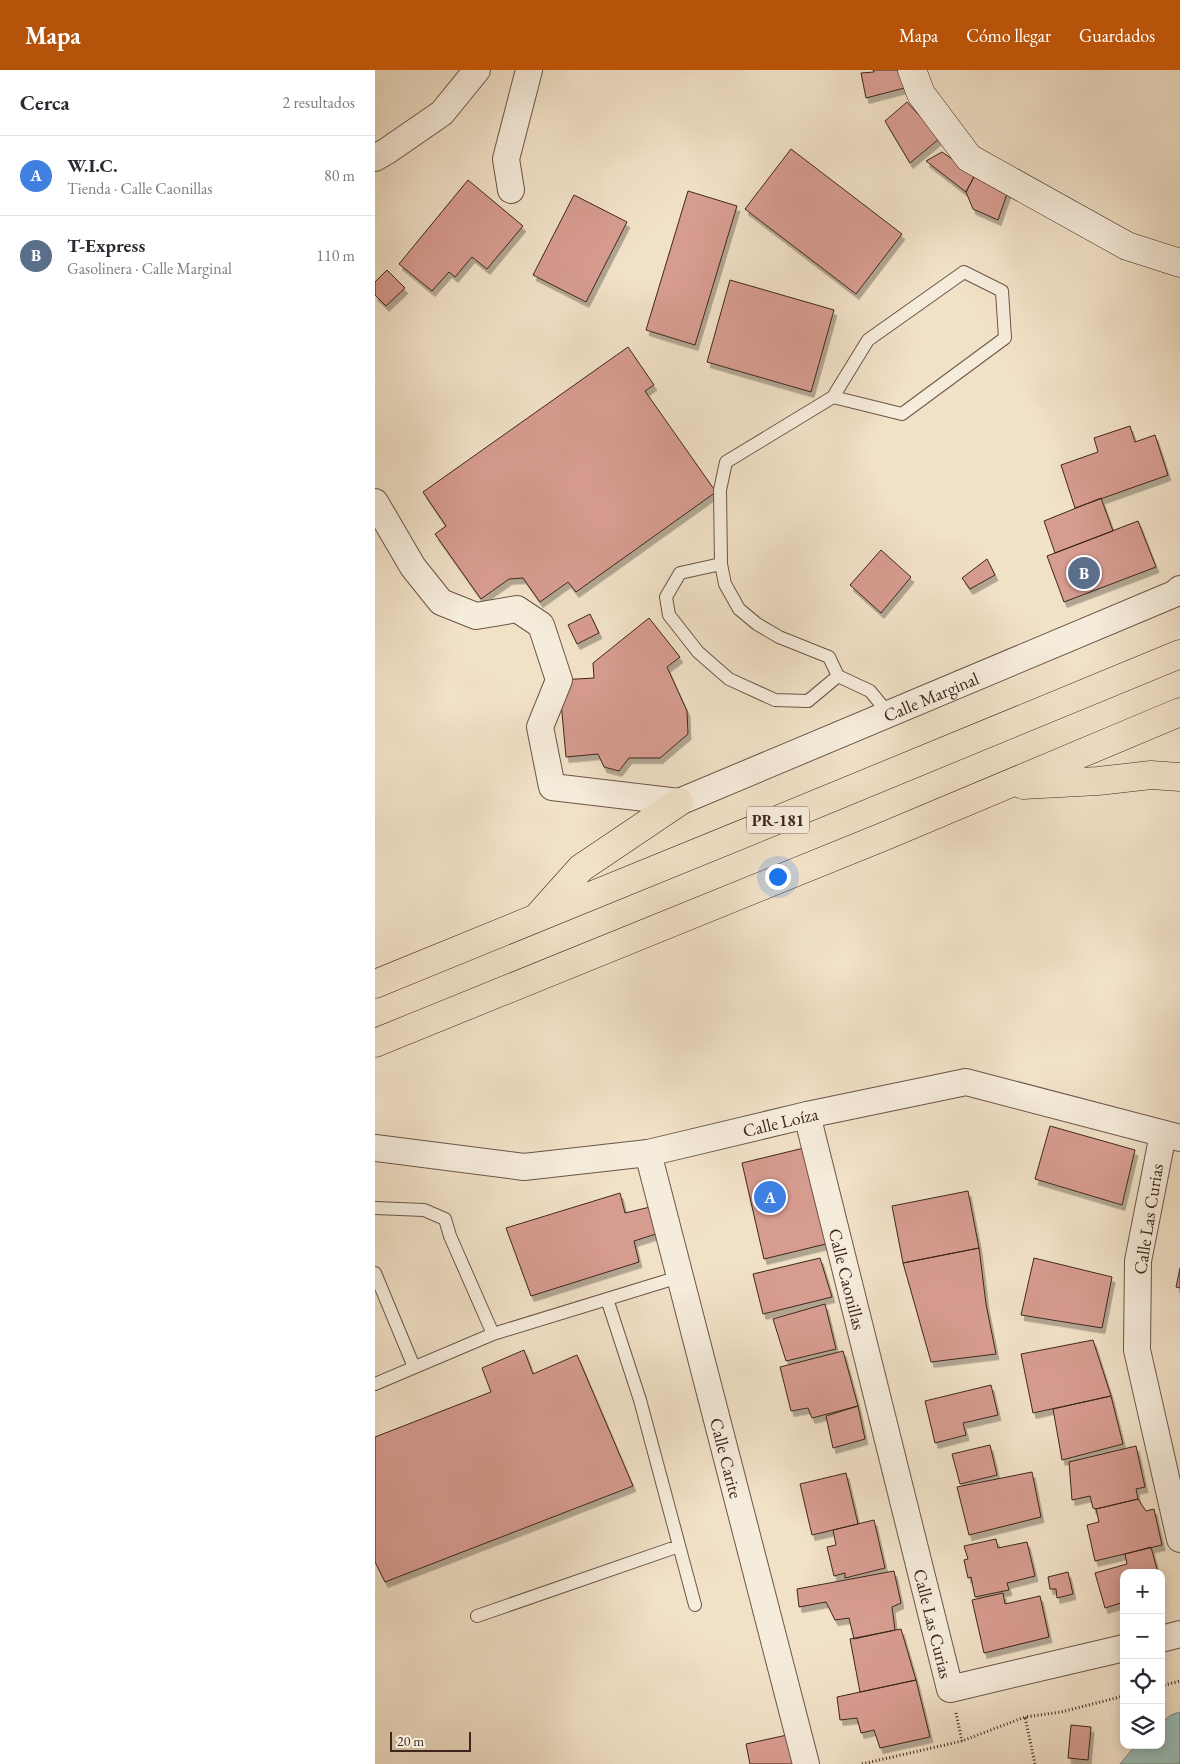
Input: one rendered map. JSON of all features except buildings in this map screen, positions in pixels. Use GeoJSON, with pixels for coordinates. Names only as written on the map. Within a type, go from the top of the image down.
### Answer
{"type":"FeatureCollection","features":[{"type":"Feature","properties":{"kind":"main road","name":"PR-181"},"geometry":{"type":"LineString","coordinates":[[375,984],[1180,654]]}},
{"type":"Feature","properties":{"kind":"main road"},"geometry":{"type":"LineString","coordinates":[[375,1043],[1004,786],[1180,712]]}},
{"type":"Feature","properties":{"kind":"main road"},"geometry":{"type":"LineString","coordinates":[[1004,786],[1098,781],[1151,775],[1180,777]]}},
{"type":"Feature","properties":{"kind":"main road"},"geometry":{"type":"LineString","coordinates":[[536,918],[581,868],[679,802]]}},
{"type":"Feature","properties":{"kind":"street"},"geometry":{"type":"LineString","coordinates":[[375,158],[442,112],[477,70]]}},
{"type":"Feature","properties":{"kind":"street"},"geometry":{"type":"LineString","coordinates":[[511,190],[507,159],[529,70]]}},
{"type":"Feature","properties":{"kind":"street"},"geometry":{"type":"LineString","coordinates":[[912,70],[921,94],[969,158],[1127,246],[1180,263]]}},
{"type":"Feature","properties":{"kind":"street"},"geometry":{"type":"LineString","coordinates":[[375,502],[413,567],[441,602],[476,616],[517,609],[541,626],[559,680],[540,727],[552,787],[679,802]]}},
{"type":"Feature","properties":{"kind":"street","name":"Calle Marginal"},"geometry":{"type":"LineString","coordinates":[[679,802],[1180,590]]}},
{"type":"Feature","properties":{"kind":"street","name":"Calle Loíza"},"geometry":{"type":"LineString","coordinates":[[375,1148],[524,1167],[648,1153],[807,1114],[966,1082],[1171,1136]]}},
{"type":"Feature","properties":{"kind":"street","name":"Calle Caonillas"},"geometry":{"type":"LineString","coordinates":[[807,1114],[889,1442]]}},
{"type":"Feature","properties":{"kind":"street","name":"Calle Las Curias"},"geometry":{"type":"LineString","coordinates":[[1171,1136],[1138,1260],[1137,1350],[1180,1539]]}},
{"type":"Feature","properties":{"kind":"street","name":"Calle Carite"},"geometry":{"type":"LineString","coordinates":[[648,1153],[806,1764]]}},
{"type":"Feature","properties":{"kind":"street","name":"Calle Las Curias"},"geometry":{"type":"LineString","coordinates":[[889,1442],[950,1688],[1120,1649]]}},
{"type":"Feature","properties":{"kind":"street"},"geometry":{"type":"LineString","coordinates":[[1165,1638],[1180,1634]]}},
{"type":"Feature","properties":{"kind":"lane"},"geometry":{"type":"LineString","coordinates":[[833,397],[901,414],[1005,338],[1002,292],[964,272],[868,340],[833,397],[725,462],[719,490],[721,564],[725,584],[739,609],[757,624],[779,637],[829,658],[838,676],[870,691],[889,714]]}},
{"type":"Feature","properties":{"kind":"lane"},"geometry":{"type":"LineString","coordinates":[[721,564],[680,573],[666,597],[669,615],[697,652],[729,679],[775,700],[808,701],[838,676]]}},
{"type":"Feature","properties":{"kind":"lane"},"geometry":{"type":"LineString","coordinates":[[375,1208],[424,1210],[445,1218],[450,1236],[493,1334]]}},
{"type":"Feature","properties":{"kind":"lane"},"geometry":{"type":"LineString","coordinates":[[375,1273],[413,1367]]}},
{"type":"Feature","properties":{"kind":"lane"},"geometry":{"type":"LineString","coordinates":[[375,1384],[493,1334],[679,1277]]}},
{"type":"Feature","properties":{"kind":"lane"},"geometry":{"type":"LineString","coordinates":[[607,1299],[641,1400],[695,1605]]}},
{"type":"Feature","properties":{"kind":"lane"},"geometry":{"type":"LineString","coordinates":[[477,1616],[679,1546]]}},
{"type":"Feature","properties":{"kind":"path"},"geometry":{"type":"LineString","coordinates":[[1165,1685],[1180,1681]]}},
{"type":"Feature","properties":{"kind":"path"},"geometry":{"type":"LineString","coordinates":[[862,1764],[962,1741],[1025,1717],[1061,1712],[1120,1697]]}},
{"type":"Feature","properties":{"kind":"path"},"geometry":{"type":"LineString","coordinates":[[1025,1717],[1037,1764]]}},
{"type":"Feature","properties":{"kind":"water"},"geometry":{"type":"Polygon","coordinates":[[[1180,1712],[1180,1764],[1120,1764],[1133,1749],[1165,1749],[1165,1720],[1180,1712]]]}},
{"type":"Feature","properties":{"kind":"place","name":"T-Express"},"geometry":{"type":"Point","coordinates":[1084,573]}},
{"type":"Feature","properties":{"kind":"place","name":"W.I.C."},"geometry":{"type":"Point","coordinates":[770,1197]}}]}
